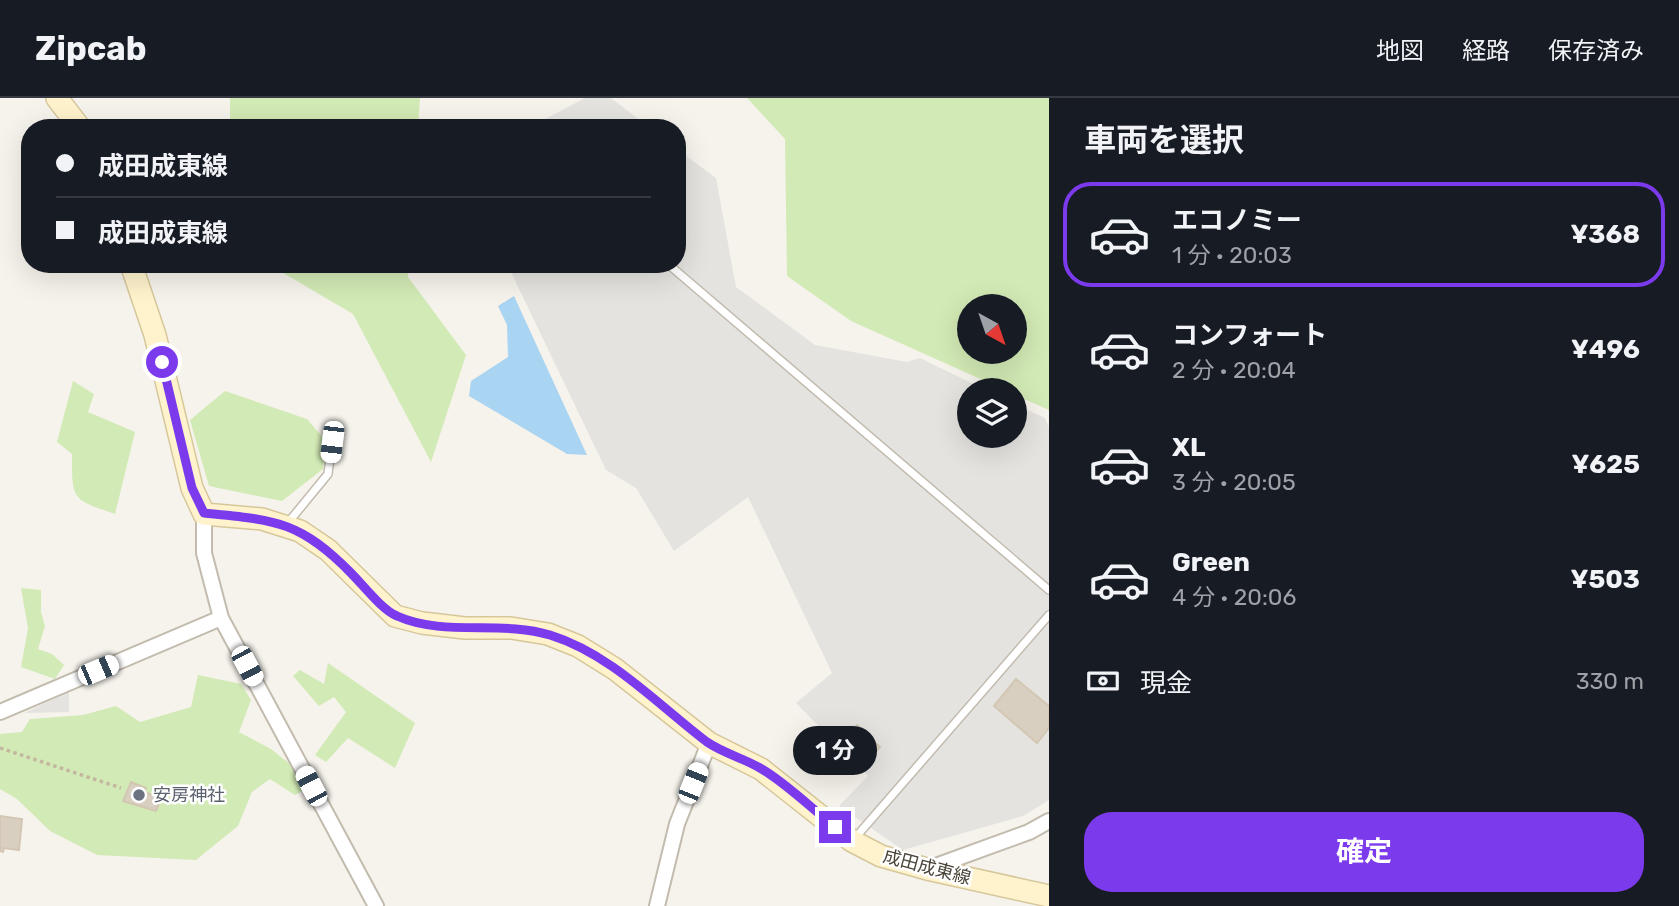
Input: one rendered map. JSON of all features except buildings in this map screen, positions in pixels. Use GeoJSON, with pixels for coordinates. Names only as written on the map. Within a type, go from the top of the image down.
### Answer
{"type":"FeatureCollection","features":[{"type":"Feature","properties":{"kind":"main road"},"geometry":{"type":"LineString","coordinates":[[57,98],[73,119]]}},
{"type":"Feature","properties":{"kind":"main road"},"geometry":{"type":"LineString","coordinates":[[134,273],[155,335],[192,488],[204,513]]}},
{"type":"Feature","properties":{"kind":"main road","name":"成田成東線"},"geometry":{"type":"LineString","coordinates":[[204,513],[262,519],[287,525],[328,550],[396,616],[422,623],[465,628],[511,628],[548,634],[578,646],[615,669],[709,744],[761,769],[852,841],[881,856],[927,869],[1049,896]]}},
{"type":"Feature","properties":{"kind":"street"},"geometry":{"type":"LineString","coordinates":[[204,513],[204,553],[221,618],[376,906]]}},
{"type":"Feature","properties":{"kind":"street"},"geometry":{"type":"LineString","coordinates":[[0,712],[221,618]]}},
{"type":"Feature","properties":{"kind":"street"},"geometry":{"type":"LineString","coordinates":[[657,906],[677,824],[709,744]]}},
{"type":"Feature","properties":{"kind":"street"},"geometry":{"type":"LineString","coordinates":[[927,869],[1029,832],[1049,821]]}},
{"type":"Feature","properties":{"kind":"lane"},"geometry":{"type":"LineString","coordinates":[[679,273],[1049,590]]}},
{"type":"Feature","properties":{"kind":"lane"},"geometry":{"type":"LineString","coordinates":[[287,525],[328,474],[332,442]]}},
{"type":"Feature","properties":{"kind":"lane"},"geometry":{"type":"LineString","coordinates":[[852,841],[1049,615]]}},
{"type":"Feature","properties":{"kind":"path"},"geometry":{"type":"LineString","coordinates":[[0,748],[121,788]]}},
{"type":"Feature","properties":{"kind":"green space"},"geometry":{"type":"Polygon","coordinates":[[[230,98],[420,98],[419,119],[230,119],[230,98]]]}},
{"type":"Feature","properties":{"kind":"green space"},"geometry":{"type":"Polygon","coordinates":[[[747,98],[1049,98],[1049,410],[1027,400],[1027,378],[978,378],[851,321],[787,276],[785,139],[747,98]]]}},
{"type":"Feature","properties":{"kind":"green space"},"geometry":{"type":"Polygon","coordinates":[[[283,273],[408,273],[408,277],[466,355],[431,462],[353,314],[283,273]]]}},
{"type":"Feature","properties":{"kind":"green space"},"geometry":{"type":"Polygon","coordinates":[[[73,381],[94,394],[88,412],[135,432],[115,514],[90,505],[77,496],[74,490],[72,454],[57,442],[73,381]]]}},
{"type":"Feature","properties":{"kind":"green space"},"geometry":{"type":"Polygon","coordinates":[[[225,391],[307,419],[326,441],[323,469],[282,501],[209,486],[190,420],[225,391]]]}},
{"type":"Feature","properties":{"kind":"green space"},"geometry":{"type":"Polygon","coordinates":[[[21,588],[41,590],[41,612],[45,626],[38,649],[52,654],[64,665],[55,679],[21,667],[28,628],[21,588]]]}},
{"type":"Feature","properties":{"kind":"green space"},"geometry":{"type":"Polygon","coordinates":[[[328,663],[415,723],[395,768],[348,738],[326,762],[315,755],[346,712],[334,697],[319,706],[293,676],[300,670],[324,684],[328,663]]]}},
{"type":"Feature","properties":{"kind":"green space"},"geometry":{"type":"Polygon","coordinates":[[[198,675],[241,684],[251,700],[239,732],[271,749],[290,764],[304,790],[295,795],[270,779],[252,792],[238,826],[196,860],[97,855],[50,831],[17,799],[0,789],[0,734],[22,732],[30,719],[83,715],[116,706],[140,722],[191,707],[198,675]]]}},
{"type":"Feature","properties":{"kind":"shaded area"},"geometry":{"type":"Polygon","coordinates":[[[585,98],[611,98],[638,119],[545,119],[585,98]]]}},
{"type":"Feature","properties":{"kind":"shaded area"},"geometry":{"type":"Polygon","coordinates":[[[686,156],[716,178],[736,287],[815,345],[907,362],[920,358],[961,378],[957,378],[957,448],[1027,448],[1027,410],[1045,418],[1049,428],[1049,800],[1023,816],[903,850],[839,806],[868,776],[796,703],[832,673],[748,497],[674,551],[636,488],[606,470],[511,273],[686,273],[686,156]]]}},
{"type":"Feature","properties":{"kind":"shaded area"},"geometry":{"type":"Polygon","coordinates":[[[69,692],[69,712],[24,713],[69,692]]]}},
{"type":"Feature","properties":{"kind":"water"},"geometry":{"type":"Polygon","coordinates":[[[514,296],[587,455],[567,454],[469,396],[471,381],[508,357],[507,325],[498,306],[514,296]]]}},
{"type":"Feature","properties":{"kind":"place","name":"安房神社"},"geometry":{"type":"Point","coordinates":[139,795]}},
{"type":"Feature","properties":{"kind":"route"},"geometry":{"type":"LineString","coordinates":[[162,362],[192,488],[204,513],[262,519],[300,531],[328,550],[396,616],[422,623],[465,628],[511,628],[548,634],[578,646],[615,669],[709,744],[761,769],[835,827]]}}]}
